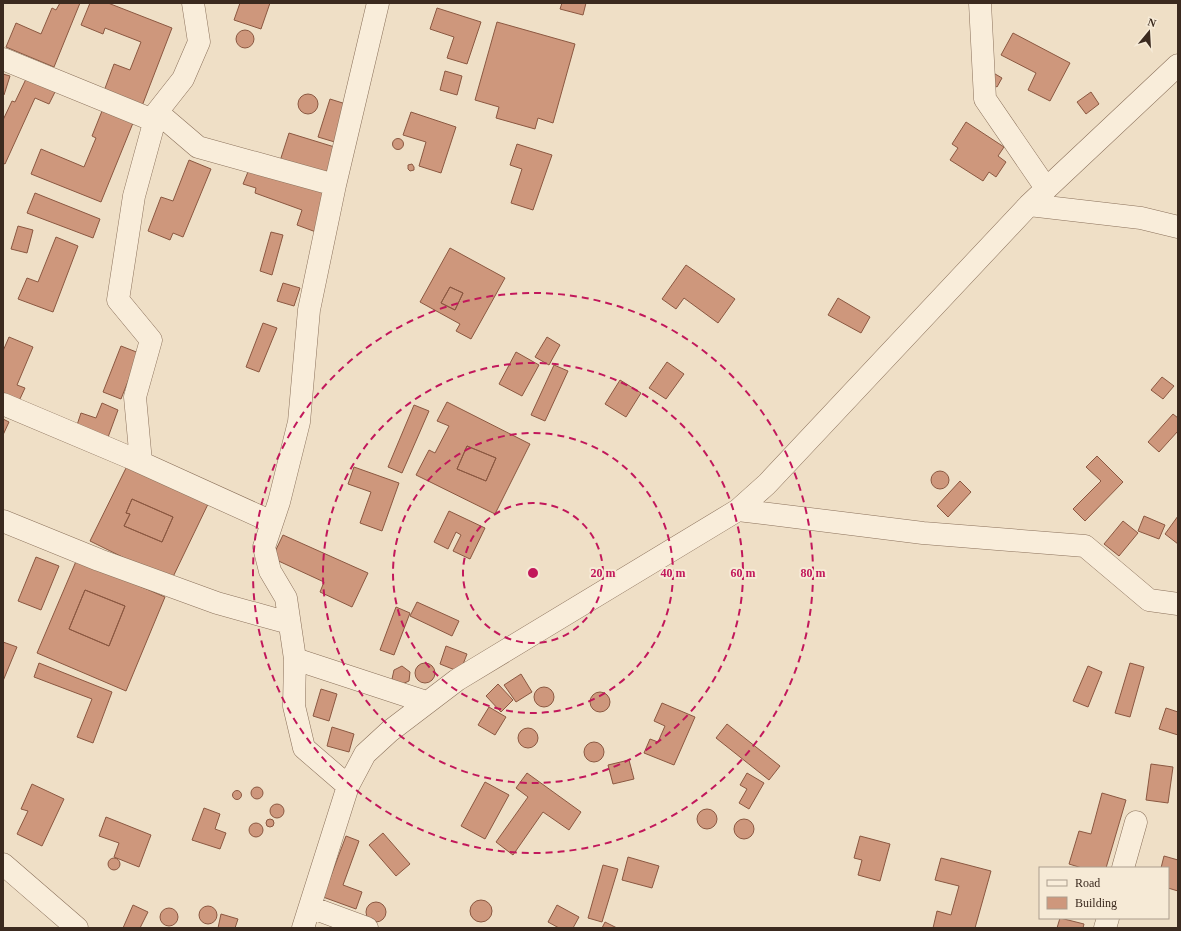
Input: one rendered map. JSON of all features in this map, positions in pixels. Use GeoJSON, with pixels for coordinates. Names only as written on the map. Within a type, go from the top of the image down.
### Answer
{"type":"FeatureCollection","features":[{"type":"Feature","properties":{"kind":"street"},"geometry":{"type":"LineString","coordinates":[[141,462],[135,397],[151,340],[118,300],[134,196],[156,117],[183,79],[199,42],[192,3]]}},
{"type":"Feature","properties":{"kind":"street"},"geometry":{"type":"LineString","coordinates":[[348,786],[304,748],[294,706],[295,659],[286,598],[270,571],[264,547],[279,502],[299,422],[310,310],[335,185],[378,3]]}},
{"type":"Feature","properties":{"kind":"street"},"geometry":{"type":"LineString","coordinates":[[980,3],[985,99],[1046,188]]}},
{"type":"Feature","properties":{"kind":"street"},"geometry":{"type":"LineString","coordinates":[[3,59],[156,117],[198,147],[335,185]]}},
{"type":"Feature","properties":{"kind":"street"},"geometry":{"type":"LineString","coordinates":[[303,928],[348,786],[365,754],[390,731],[426,702],[457,680],[738,510],[767,484],[1029,205],[1178,65]]}},
{"type":"Feature","properties":{"kind":"street"},"geometry":{"type":"LineString","coordinates":[[1029,205],[1141,218],[1178,227]]}},
{"type":"Feature","properties":{"kind":"street"},"geometry":{"type":"LineString","coordinates":[[3,404],[141,462],[272,522]]}},
{"type":"Feature","properties":{"kind":"street"},"geometry":{"type":"LineString","coordinates":[[738,510],[923,533],[1085,546],[1149,600],[1178,604]]}},
{"type":"Feature","properties":{"kind":"street"},"geometry":{"type":"LineString","coordinates":[[3,521],[99,560],[217,603],[290,623]]}},
{"type":"Feature","properties":{"kind":"street"},"geometry":{"type":"LineString","coordinates":[[295,659],[426,702]]}},
{"type":"Feature","properties":{"kind":"street"},"geometry":{"type":"LineString","coordinates":[[1123,867],[1136,822]]}},
{"type":"Feature","properties":{"kind":"street"},"geometry":{"type":"LineString","coordinates":[[3,864],[76,928]]}},
{"type":"Feature","properties":{"kind":"street"},"geometry":{"type":"LineString","coordinates":[[310,907],[367,928]]}},
{"type":"Feature","properties":{"kind":"building"},"geometry":{"type":"Polygon","coordinates":[[[60,3],[80,3],[54,67],[6,47],[16,23],[41,34],[52,8],[56,10],[60,3]]]}},
{"type":"Feature","properties":{"kind":"building"},"geometry":{"type":"Polygon","coordinates":[[[90,3],[108,3],[172,28],[142,106],[104,91],[114,64],[130,70],[141,42],[105,28],[103,34],[81,25],[90,3]]]}},
{"type":"Feature","properties":{"kind":"building"},"geometry":{"type":"Polygon","coordinates":[[[240,3],[270,3],[261,29],[234,20],[240,3]]]}},
{"type":"Feature","properties":{"kind":"building"},"geometry":{"type":"Polygon","coordinates":[[[562,3],[586,3],[583,15],[560,9],[562,3]]]}},
{"type":"Feature","properties":{"kind":"building"},"geometry":{"type":"Polygon","coordinates":[[[437,8],[481,22],[467,64],[447,58],[454,37],[430,29],[437,8]]]}},
{"type":"Feature","properties":{"kind":"building"},"geometry":{"type":"Polygon","coordinates":[[[497,22],[575,44],[553,123],[538,118],[535,129],[496,118],[499,107],[475,100],[497,22]]]}},
{"type":"Feature","properties":{"kind":"building"},"geometry":{"type":"Polygon","coordinates":[[[241,30],[249,30],[254,35],[252,46],[249,48],[241,48],[236,43],[236,35],[241,30]]]}},
{"type":"Feature","properties":{"kind":"building"},"geometry":{"type":"Polygon","coordinates":[[[1013,33],[1070,63],[1050,101],[1028,90],[1036,73],[1001,55],[1013,33]]]}},
{"type":"Feature","properties":{"kind":"building"},"geometry":{"type":"Polygon","coordinates":[[[445,71],[462,76],[457,95],[440,90],[445,71]]]}},
{"type":"Feature","properties":{"kind":"building"},"geometry":{"type":"Polygon","coordinates":[[[990,71],[1002,78],[997,87],[985,80],[990,71]]]}},
{"type":"Feature","properties":{"kind":"building"},"geometry":{"type":"Polygon","coordinates":[[[3,74],[10,76],[4,95],[3,95],[3,74]]]}},
{"type":"Feature","properties":{"kind":"building"},"geometry":{"type":"Polygon","coordinates":[[[26,79],[55,92],[49,104],[35,98],[5,164],[3,163],[3,120],[12,101],[15,102],[26,79]]]}},
{"type":"Feature","properties":{"kind":"building"},"geometry":{"type":"Polygon","coordinates":[[[1091,92],[1099,104],[1086,114],[1077,102],[1091,92]]]}},
{"type":"Feature","properties":{"kind":"building"},"geometry":{"type":"Polygon","coordinates":[[[308,94],[315,97],[318,104],[315,111],[308,114],[301,111],[298,104],[301,97],[308,94]]]}},
{"type":"Feature","properties":{"kind":"building"},"geometry":{"type":"Polygon","coordinates":[[[330,99],[349,105],[338,143],[318,137],[330,99]]]}},
{"type":"Feature","properties":{"kind":"building"},"geometry":{"type":"Polygon","coordinates":[[[102,111],[133,123],[101,202],[31,174],[41,149],[84,167],[96,138],[92,136],[102,111]]]}},
{"type":"Feature","properties":{"kind":"building"},"geometry":{"type":"Polygon","coordinates":[[[411,112],[456,127],[441,173],[419,166],[426,142],[403,135],[411,112]]]}},
{"type":"Feature","properties":{"kind":"building"},"geometry":{"type":"Polygon","coordinates":[[[966,122],[1004,147],[998,156],[1006,162],[996,177],[989,172],[983,181],[950,160],[958,148],[952,144],[966,122]]]}},
{"type":"Feature","properties":{"kind":"building"},"geometry":{"type":"Polygon","coordinates":[[[289,133],[341,149],[332,178],[280,161],[289,133]]]}},
{"type":"Feature","properties":{"kind":"building"},"geometry":{"type":"Polygon","coordinates":[[[396,139],[400,139],[402,140],[402,148],[396,149],[393,146],[393,142],[396,139]]]}},
{"type":"Feature","properties":{"kind":"building"},"geometry":{"type":"Polygon","coordinates":[[[517,144],[552,155],[533,210],[511,203],[522,169],[510,165],[517,144]]]}},
{"type":"Feature","properties":{"kind":"building"},"geometry":{"type":"Polygon","coordinates":[[[189,160],[211,169],[183,237],[173,233],[170,240],[148,231],[161,197],[173,201],[189,160]]]}},
{"type":"Feature","properties":{"kind":"building"},"geometry":{"type":"Polygon","coordinates":[[[412,164],[414,170],[410,171],[408,169],[408,165],[412,164]]]}},
{"type":"Feature","properties":{"kind":"building"},"geometry":{"type":"Polygon","coordinates":[[[250,167],[330,195],[316,232],[297,225],[302,210],[255,193],[256,188],[243,184],[250,167]]]}},
{"type":"Feature","properties":{"kind":"building"},"geometry":{"type":"Polygon","coordinates":[[[35,193],[100,219],[93,238],[27,213],[35,193]]]}},
{"type":"Feature","properties":{"kind":"building"},"geometry":{"type":"Polygon","coordinates":[[[18,226],[33,230],[27,253],[11,249],[18,226]]]}},
{"type":"Feature","properties":{"kind":"building"},"geometry":{"type":"Polygon","coordinates":[[[271,232],[283,235],[272,275],[260,271],[271,232]]]}},
{"type":"Feature","properties":{"kind":"building"},"geometry":{"type":"Polygon","coordinates":[[[56,237],[78,246],[53,312],[18,299],[27,278],[38,282],[56,237]]]}},
{"type":"Feature","properties":{"kind":"building"},"geometry":{"type":"Polygon","coordinates":[[[450,248],[505,278],[471,339],[456,331],[460,324],[420,302],[450,248]],[[450,287],[441,303],[455,310],[463,293],[450,287]]]}},
{"type":"Feature","properties":{"kind":"building"},"geometry":{"type":"Polygon","coordinates":[[[686,265],[735,299],[718,323],[684,298],[676,309],[662,299],[686,265]]]}},
{"type":"Feature","properties":{"kind":"building"},"geometry":{"type":"Polygon","coordinates":[[[283,283],[300,288],[294,306],[277,301],[283,283]]]}},
{"type":"Feature","properties":{"kind":"building"},"geometry":{"type":"Polygon","coordinates":[[[450,287],[463,293],[455,310],[441,303],[450,287]]]}},
{"type":"Feature","properties":{"kind":"building"},"geometry":{"type":"Polygon","coordinates":[[[838,298],[870,317],[861,333],[828,315],[838,298]]]}},
{"type":"Feature","properties":{"kind":"building"},"geometry":{"type":"Polygon","coordinates":[[[263,323],[277,328],[259,372],[246,367],[263,323]]]}},
{"type":"Feature","properties":{"kind":"building"},"geometry":{"type":"Polygon","coordinates":[[[9,337],[33,347],[17,385],[25,388],[19,401],[3,394],[3,351],[9,337]]]}},
{"type":"Feature","properties":{"kind":"building"},"geometry":{"type":"Polygon","coordinates":[[[547,337],[560,345],[549,365],[535,357],[547,337]]]}},
{"type":"Feature","properties":{"kind":"building"},"geometry":{"type":"Polygon","coordinates":[[[121,346],[139,353],[121,399],[103,392],[121,346]]]}},
{"type":"Feature","properties":{"kind":"building"},"geometry":{"type":"Polygon","coordinates":[[[516,352],[539,365],[522,396],[499,384],[516,352]]]}},
{"type":"Feature","properties":{"kind":"building"},"geometry":{"type":"Polygon","coordinates":[[[667,362],[684,374],[666,399],[649,388],[667,362]]]}},
{"type":"Feature","properties":{"kind":"building"},"geometry":{"type":"Polygon","coordinates":[[[554,365],[568,371],[545,421],[531,415],[554,365]]]}},
{"type":"Feature","properties":{"kind":"building"},"geometry":{"type":"Polygon","coordinates":[[[1162,377],[1174,386],[1163,399],[1151,390],[1162,377]]]}},
{"type":"Feature","properties":{"kind":"building"},"geometry":{"type":"Polygon","coordinates":[[[620,380],[641,393],[626,417],[605,404],[620,380]]]}},
{"type":"Feature","properties":{"kind":"building"},"geometry":{"type":"Polygon","coordinates":[[[447,402],[530,444],[495,514],[416,475],[429,450],[435,453],[449,426],[437,421],[447,402]],[[467,446],[457,469],[486,481],[496,458],[467,446]]]}},
{"type":"Feature","properties":{"kind":"building"},"geometry":{"type":"Polygon","coordinates":[[[102,403],[118,410],[107,440],[76,428],[81,413],[96,418],[102,403]]]}},
{"type":"Feature","properties":{"kind":"building"},"geometry":{"type":"Polygon","coordinates":[[[414,405],[429,411],[402,473],[388,467],[414,405]]]}},
{"type":"Feature","properties":{"kind":"building"},"geometry":{"type":"Polygon","coordinates":[[[1173,414],[1178,418],[1178,431],[1159,452],[1148,442],[1173,414]]]}},
{"type":"Feature","properties":{"kind":"building"},"geometry":{"type":"Polygon","coordinates":[[[3,419],[9,422],[3,435],[3,419]]]}},
{"type":"Feature","properties":{"kind":"building"},"geometry":{"type":"Polygon","coordinates":[[[467,446],[496,458],[486,481],[457,469],[467,446]]]}},
{"type":"Feature","properties":{"kind":"building"},"geometry":{"type":"Polygon","coordinates":[[[1097,456],[1123,482],[1085,521],[1073,509],[1101,481],[1086,467],[1097,456]]]}},
{"type":"Feature","properties":{"kind":"building"},"geometry":{"type":"Polygon","coordinates":[[[130,460],[210,500],[171,581],[90,541],[130,460]],[[132,499],[126,513],[130,514],[124,526],[162,542],[173,517],[132,499]]]}},
{"type":"Feature","properties":{"kind":"building"},"geometry":{"type":"Polygon","coordinates":[[[354,467],[399,483],[382,531],[360,523],[371,492],[348,484],[354,467]]]}},
{"type":"Feature","properties":{"kind":"building"},"geometry":{"type":"Polygon","coordinates":[[[940,471],[946,474],[949,480],[946,486],[940,489],[934,486],[931,480],[934,474],[940,471]]]}},
{"type":"Feature","properties":{"kind":"building"},"geometry":{"type":"Polygon","coordinates":[[[960,481],[971,492],[948,517],[937,506],[960,481]]]}},
{"type":"Feature","properties":{"kind":"building"},"geometry":{"type":"Polygon","coordinates":[[[132,499],[173,517],[162,542],[124,526],[130,514],[126,513],[132,499]]]}},
{"type":"Feature","properties":{"kind":"building"},"geometry":{"type":"Polygon","coordinates":[[[449,511],[485,528],[470,559],[453,551],[461,535],[456,532],[448,549],[434,542],[449,511]]]}},
{"type":"Feature","properties":{"kind":"building"},"geometry":{"type":"Polygon","coordinates":[[[1144,516],[1165,525],[1159,539],[1138,531],[1144,516]]]}},
{"type":"Feature","properties":{"kind":"building"},"geometry":{"type":"Polygon","coordinates":[[[1178,516],[1178,544],[1165,534],[1178,516]]]}},
{"type":"Feature","properties":{"kind":"building"},"geometry":{"type":"Polygon","coordinates":[[[1123,521],[1138,533],[1119,556],[1104,544],[1123,521]]]}},
{"type":"Feature","properties":{"kind":"building"},"geometry":{"type":"Polygon","coordinates":[[[283,535],[368,573],[352,607],[320,592],[324,582],[272,558],[283,535]]]}},
{"type":"Feature","properties":{"kind":"building"},"geometry":{"type":"Polygon","coordinates":[[[36,557],[59,566],[41,610],[18,601],[36,557]]]}},
{"type":"Feature","properties":{"kind":"building"},"geometry":{"type":"Polygon","coordinates":[[[77,559],[165,597],[126,691],[37,653],[77,559]],[[85,590],[69,629],[109,646],[125,606],[85,590]]]}},
{"type":"Feature","properties":{"kind":"building"},"geometry":{"type":"Polygon","coordinates":[[[85,590],[125,606],[109,646],[69,629],[85,590]]]}},
{"type":"Feature","properties":{"kind":"building"},"geometry":{"type":"Polygon","coordinates":[[[417,602],[459,621],[452,636],[410,616],[417,602]]]}},
{"type":"Feature","properties":{"kind":"building"},"geometry":{"type":"Polygon","coordinates":[[[396,607],[410,613],[394,655],[380,650],[396,607]]]}},
{"type":"Feature","properties":{"kind":"building"},"geometry":{"type":"Polygon","coordinates":[[[3,642],[17,647],[3,681],[3,642]]]}},
{"type":"Feature","properties":{"kind":"building"},"geometry":{"type":"Polygon","coordinates":[[[446,646],[467,654],[460,672],[440,664],[446,646]]]}},
{"type":"Feature","properties":{"kind":"building"},"geometry":{"type":"Polygon","coordinates":[[[39,663],[112,692],[93,743],[77,737],[92,699],[34,677],[39,663]]]}},
{"type":"Feature","properties":{"kind":"building"},"geometry":{"type":"Polygon","coordinates":[[[421,663],[429,663],[435,669],[435,677],[429,683],[421,683],[415,677],[415,669],[421,663]]]}},
{"type":"Feature","properties":{"kind":"building"},"geometry":{"type":"Polygon","coordinates":[[[1130,663],[1144,667],[1130,717],[1115,713],[1130,663]]]}},
{"type":"Feature","properties":{"kind":"building"},"geometry":{"type":"Polygon","coordinates":[[[402,666],[410,672],[409,681],[400,685],[392,679],[394,670],[402,666]]]}},
{"type":"Feature","properties":{"kind":"building"},"geometry":{"type":"Polygon","coordinates":[[[1088,666],[1102,672],[1088,707],[1073,701],[1088,666]]]}},
{"type":"Feature","properties":{"kind":"building"},"geometry":{"type":"Polygon","coordinates":[[[521,674],[532,692],[516,702],[504,685],[521,674]]]}},
{"type":"Feature","properties":{"kind":"building"},"geometry":{"type":"Polygon","coordinates":[[[498,684],[513,700],[501,712],[486,696],[498,684]]]}},
{"type":"Feature","properties":{"kind":"building"},"geometry":{"type":"Polygon","coordinates":[[[544,687],[551,690],[554,697],[551,704],[544,707],[537,704],[534,697],[537,690],[544,687]]]}},
{"type":"Feature","properties":{"kind":"building"},"geometry":{"type":"Polygon","coordinates":[[[321,689],[337,694],[329,721],[313,716],[321,689]]]}},
{"type":"Feature","properties":{"kind":"building"},"geometry":{"type":"Polygon","coordinates":[[[596,692],[604,692],[610,698],[610,706],[604,712],[596,712],[590,706],[590,698],[596,692]]]}},
{"type":"Feature","properties":{"kind":"building"},"geometry":{"type":"Polygon","coordinates":[[[662,703],[695,717],[674,765],[644,753],[650,739],[658,742],[665,726],[654,721],[662,703]]]}},
{"type":"Feature","properties":{"kind":"building"},"geometry":{"type":"Polygon","coordinates":[[[489,707],[506,717],[495,735],[478,725],[489,707]]]}},
{"type":"Feature","properties":{"kind":"building"},"geometry":{"type":"Polygon","coordinates":[[[1166,708],[1178,712],[1178,735],[1159,729],[1166,708]]]}},
{"type":"Feature","properties":{"kind":"building"},"geometry":{"type":"Polygon","coordinates":[[[727,724],[780,766],[769,780],[716,738],[727,724]]]}},
{"type":"Feature","properties":{"kind":"building"},"geometry":{"type":"Polygon","coordinates":[[[332,727],[354,734],[349,752],[327,746],[332,727]]]}},
{"type":"Feature","properties":{"kind":"building"},"geometry":{"type":"Polygon","coordinates":[[[524,728],[532,728],[538,734],[538,742],[532,748],[524,748],[518,742],[518,734],[524,728]]]}},
{"type":"Feature","properties":{"kind":"building"},"geometry":{"type":"Polygon","coordinates":[[[594,742],[601,745],[604,752],[601,759],[594,762],[587,759],[584,752],[587,745],[594,742]]]}},
{"type":"Feature","properties":{"kind":"building"},"geometry":{"type":"Polygon","coordinates":[[[629,760],[634,779],[613,784],[608,765],[629,760]]]}},
{"type":"Feature","properties":{"kind":"building"},"geometry":{"type":"Polygon","coordinates":[[[1151,764],[1173,767],[1168,803],[1146,800],[1151,764]]]}},
{"type":"Feature","properties":{"kind":"building"},"geometry":{"type":"Polygon","coordinates":[[[527,773],[581,812],[569,830],[543,812],[513,855],[496,842],[528,797],[516,788],[527,773]]]}},
{"type":"Feature","properties":{"kind":"building"},"geometry":{"type":"Polygon","coordinates":[[[747,773],[764,783],[749,809],[739,803],[747,789],[740,785],[747,773]]]}},
{"type":"Feature","properties":{"kind":"building"},"geometry":{"type":"Polygon","coordinates":[[[485,782],[509,795],[485,839],[461,826],[485,782]]]}},
{"type":"Feature","properties":{"kind":"building"},"geometry":{"type":"Polygon","coordinates":[[[32,784],[64,799],[42,846],[17,834],[28,811],[21,809],[32,784]]]}},
{"type":"Feature","properties":{"kind":"building"},"geometry":{"type":"Polygon","coordinates":[[[259,787],[262,788],[262,798],[255,799],[252,798],[251,791],[252,788],[259,787]]]}},
{"type":"Feature","properties":{"kind":"building"},"geometry":{"type":"Polygon","coordinates":[[[237,790],[242,795],[237,800],[232,795],[237,790]]]}},
{"type":"Feature","properties":{"kind":"building"},"geometry":{"type":"Polygon","coordinates":[[[1102,793],[1126,800],[1106,867],[1079,867],[1069,864],[1079,831],[1091,834],[1102,793]]]}},
{"type":"Feature","properties":{"kind":"building"},"geometry":{"type":"Polygon","coordinates":[[[277,804],[282,806],[284,811],[282,816],[277,818],[272,816],[270,811],[272,806],[277,804]]]}},
{"type":"Feature","properties":{"kind":"building"},"geometry":{"type":"Polygon","coordinates":[[[204,808],[220,814],[215,829],[226,833],[220,849],[192,840],[204,808]]]}},
{"type":"Feature","properties":{"kind":"building"},"geometry":{"type":"Polygon","coordinates":[[[707,809],[714,812],[717,819],[714,826],[707,829],[700,826],[697,819],[700,812],[707,809]]]}},
{"type":"Feature","properties":{"kind":"building"},"geometry":{"type":"Polygon","coordinates":[[[106,817],[151,835],[139,867],[114,857],[119,843],[99,836],[106,817]]]}},
{"type":"Feature","properties":{"kind":"building"},"geometry":{"type":"Polygon","coordinates":[[[268,819],[272,819],[274,823],[272,827],[268,827],[266,825],[266,821],[268,819]]]}},
{"type":"Feature","properties":{"kind":"building"},"geometry":{"type":"Polygon","coordinates":[[[740,819],[748,819],[754,825],[754,833],[748,839],[740,839],[734,833],[734,825],[740,819]]]}},
{"type":"Feature","properties":{"kind":"building"},"geometry":{"type":"Polygon","coordinates":[[[256,823],[261,825],[263,830],[261,835],[256,837],[251,835],[249,830],[251,825],[256,823]]]}},
{"type":"Feature","properties":{"kind":"building"},"geometry":{"type":"Polygon","coordinates":[[[383,833],[410,864],[396,876],[369,845],[383,833]]]}},
{"type":"Feature","properties":{"kind":"building"},"geometry":{"type":"Polygon","coordinates":[[[346,836],[359,841],[343,885],[362,892],[356,909],[323,897],[346,836]]]}},
{"type":"Feature","properties":{"kind":"building"},"geometry":{"type":"Polygon","coordinates":[[[860,836],[890,844],[880,881],[858,875],[862,860],[854,858],[860,836]]]}},
{"type":"Feature","properties":{"kind":"building"},"geometry":{"type":"Polygon","coordinates":[[[1164,856],[1178,860],[1178,891],[1169,888],[1169,867],[1161,867],[1164,856]]]}},
{"type":"Feature","properties":{"kind":"building"},"geometry":{"type":"Polygon","coordinates":[[[628,857],[659,866],[652,888],[622,880],[628,857]]]}},
{"type":"Feature","properties":{"kind":"building"},"geometry":{"type":"Polygon","coordinates":[[[112,858],[116,858],[120,864],[116,870],[112,870],[108,866],[108,862],[112,858]]]}},
{"type":"Feature","properties":{"kind":"building"},"geometry":{"type":"Polygon","coordinates":[[[941,858],[991,871],[975,928],[933,928],[937,911],[951,915],[959,886],[935,880],[941,858]]]}},
{"type":"Feature","properties":{"kind":"building"},"geometry":{"type":"Polygon","coordinates":[[[603,865],[618,869],[602,922],[588,918],[603,865]]]}},
{"type":"Feature","properties":{"kind":"building"},"geometry":{"type":"Polygon","coordinates":[[[481,900],[485,901],[491,907],[491,915],[485,921],[481,922],[477,921],[471,915],[470,911],[471,907],[477,901],[481,900]]]}},
{"type":"Feature","properties":{"kind":"building"},"geometry":{"type":"Polygon","coordinates":[[[372,902],[380,902],[386,908],[386,916],[380,922],[372,922],[366,916],[366,908],[372,902]]]}},
{"type":"Feature","properties":{"kind":"building"},"geometry":{"type":"Polygon","coordinates":[[[133,905],[148,912],[140,928],[123,928],[133,905]]]}},
{"type":"Feature","properties":{"kind":"building"},"geometry":{"type":"Polygon","coordinates":[[[557,905],[579,917],[573,928],[559,928],[548,922],[557,905]]]}},
{"type":"Feature","properties":{"kind":"building"},"geometry":{"type":"Polygon","coordinates":[[[208,906],[214,909],[217,915],[214,921],[208,924],[202,921],[199,915],[202,909],[208,906]]]}},
{"type":"Feature","properties":{"kind":"building"},"geometry":{"type":"Polygon","coordinates":[[[165,908],[173,908],[178,913],[176,924],[173,926],[165,926],[160,921],[160,913],[165,908]]]}},
{"type":"Feature","properties":{"kind":"building"},"geometry":{"type":"Polygon","coordinates":[[[221,914],[238,919],[235,928],[218,928],[221,914]]]}},
{"type":"Feature","properties":{"kind":"building"},"geometry":{"type":"Polygon","coordinates":[[[1060,919],[1084,924],[1083,928],[1057,928],[1060,919]]]}},
{"type":"Feature","properties":{"kind":"building"},"geometry":{"type":"Polygon","coordinates":[[[605,922],[617,928],[602,928],[605,922]]]}}]}
